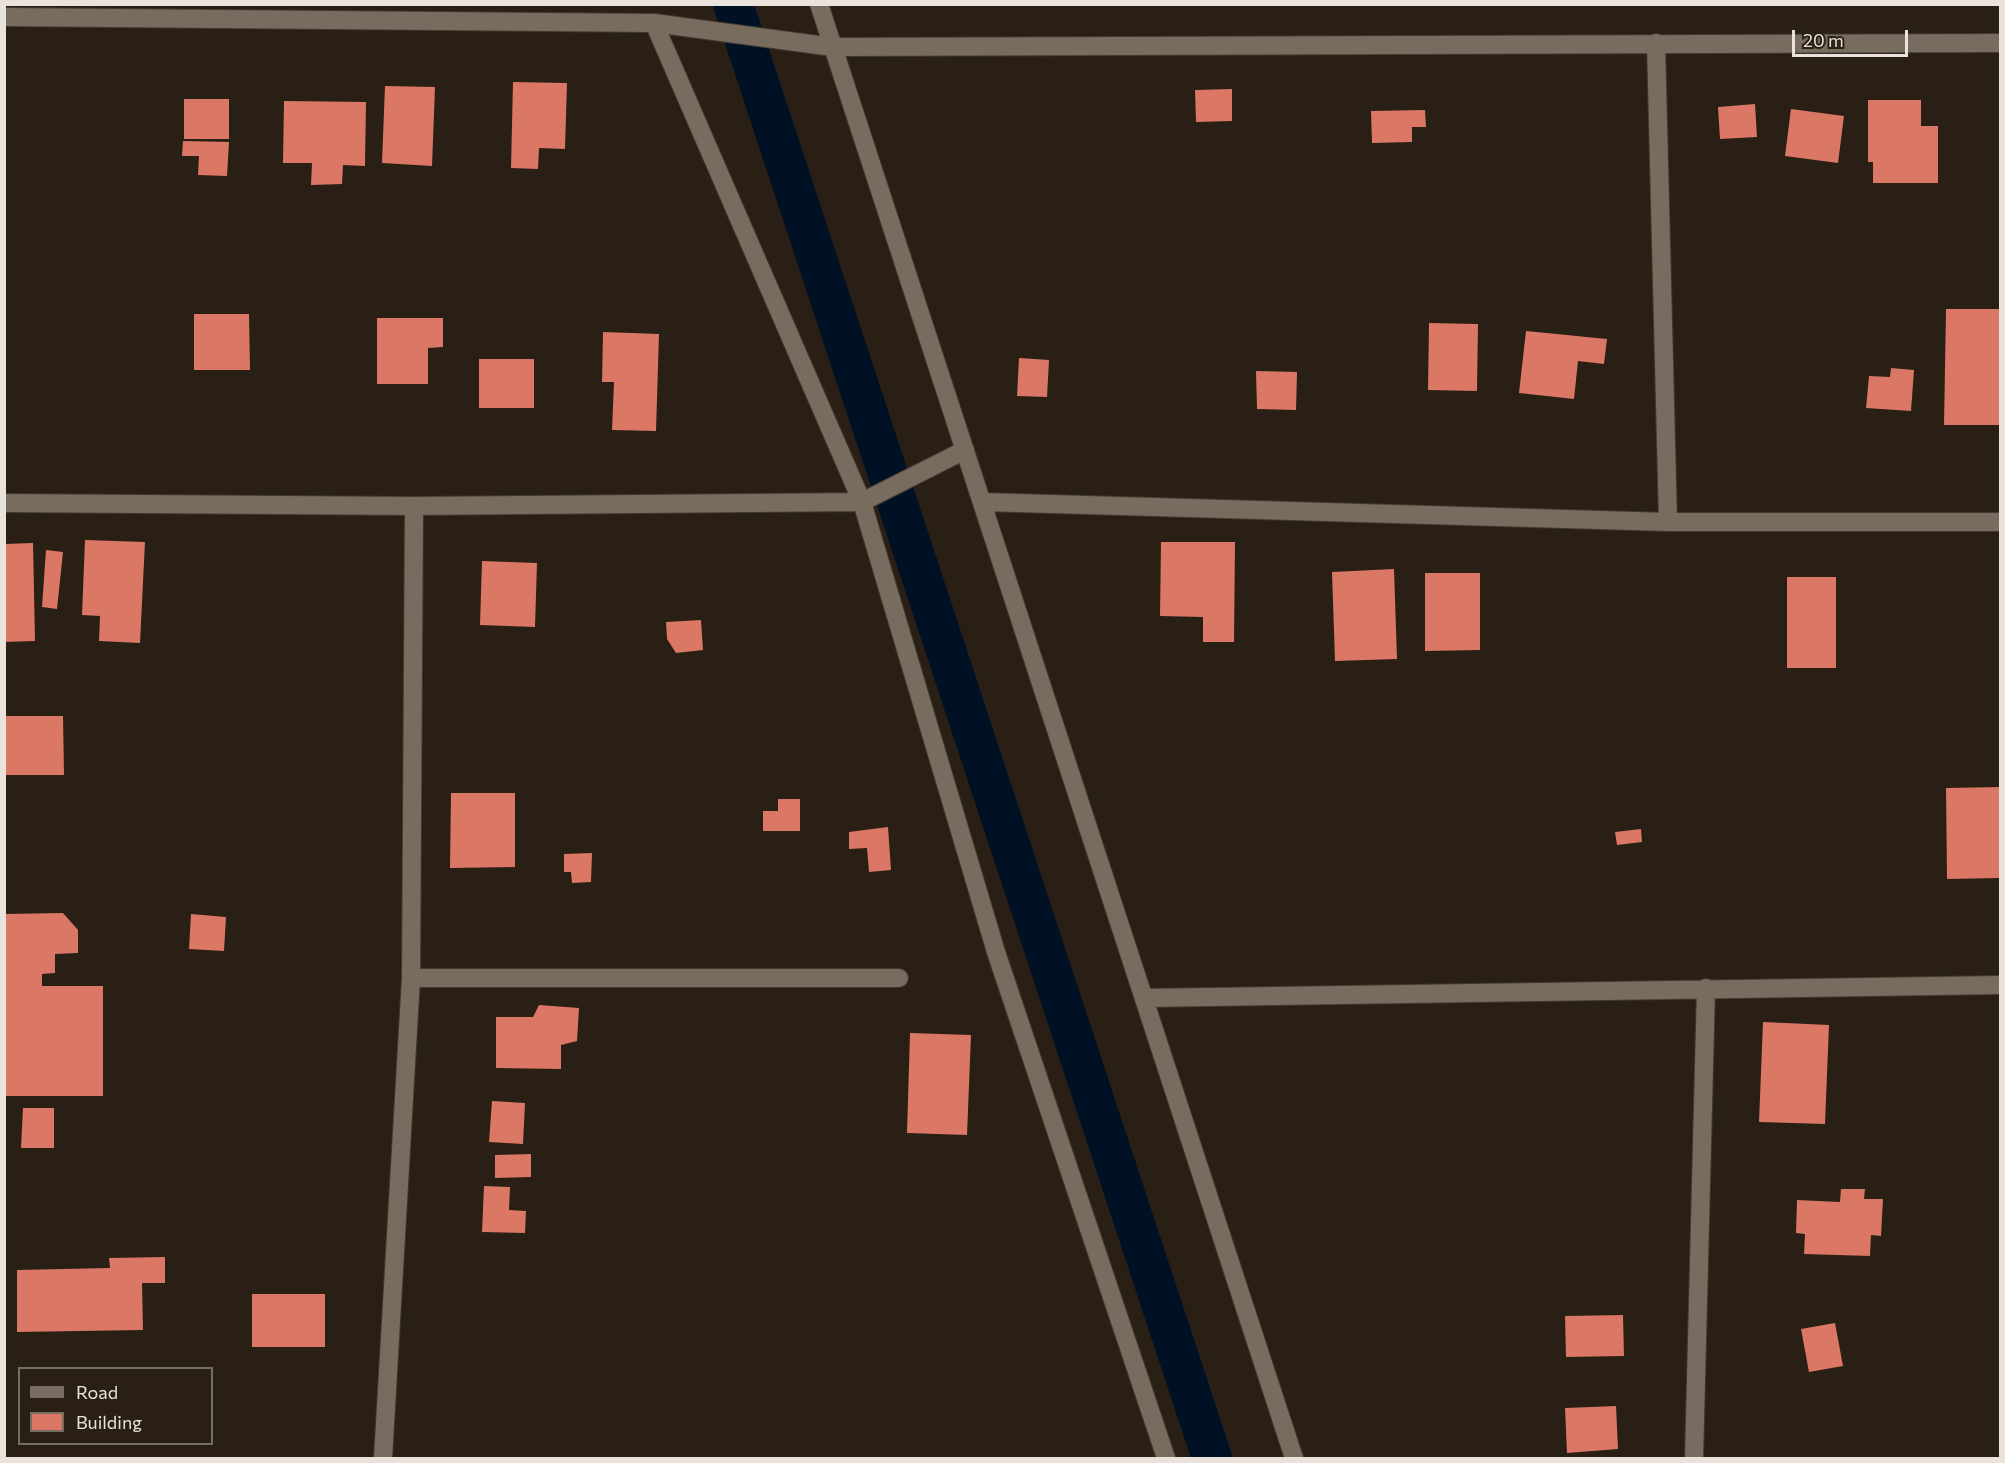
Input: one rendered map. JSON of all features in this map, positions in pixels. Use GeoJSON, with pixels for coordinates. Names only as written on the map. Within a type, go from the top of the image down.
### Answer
{"type":"FeatureCollection","features":[{"type":"Feature","properties":{"kind":"street"},"geometry":{"type":"LineString","coordinates":[[819,4],[1294,1458]]}},
{"type":"Feature","properties":{"kind":"street"},"geometry":{"type":"LineString","coordinates":[[4,17],[654,23],[833,47],[2001,43]]}},
{"type":"Feature","properties":{"kind":"street"},"geometry":{"type":"LineString","coordinates":[[654,23],[862,502],[996,952],[1166,1458]]}},
{"type":"Feature","properties":{"kind":"street"},"geometry":{"type":"LineString","coordinates":[[1656,43],[1668,522]]}},
{"type":"Feature","properties":{"kind":"street"},"geometry":{"type":"LineString","coordinates":[[4,503],[414,506],[862,502],[964,450]]}},
{"type":"Feature","properties":{"kind":"street"},"geometry":{"type":"LineString","coordinates":[[983,502],[1668,522],[2001,522]]}},
{"type":"Feature","properties":{"kind":"street"},"geometry":{"type":"LineString","coordinates":[[382,1458],[411,978],[414,506]]}},
{"type":"Feature","properties":{"kind":"street"},"geometry":{"type":"LineString","coordinates":[[411,978],[899,978]]}},
{"type":"Feature","properties":{"kind":"street"},"geometry":{"type":"LineString","coordinates":[[1144,998],[2001,985]]}},
{"type":"Feature","properties":{"kind":"street"},"geometry":{"type":"LineString","coordinates":[[1695,1458],[1707,988]]}},
{"type":"Feature","properties":{"kind":"building"},"geometry":{"type":"Polygon","coordinates":[[[513,82],[567,83],[565,149],[539,148],[538,169],[511,168],[513,82]]]}},
{"type":"Feature","properties":{"kind":"building"},"geometry":{"type":"Polygon","coordinates":[[[385,86],[435,87],[432,166],[382,163],[385,86]]]}},
{"type":"Feature","properties":{"kind":"building"},"geometry":{"type":"Polygon","coordinates":[[[1232,89],[1232,121],[1196,122],[1195,90],[1232,89]]]}},
{"type":"Feature","properties":{"kind":"building"},"geometry":{"type":"Polygon","coordinates":[[[184,99],[229,99],[229,139],[184,139],[184,99]]]}},
{"type":"Feature","properties":{"kind":"building"},"geometry":{"type":"Polygon","coordinates":[[[1868,100],[1921,100],[1921,126],[1938,126],[1938,183],[1873,183],[1873,162],[1868,162],[1868,100]]]}},
{"type":"Feature","properties":{"kind":"building"},"geometry":{"type":"Polygon","coordinates":[[[284,101],[366,102],[365,166],[343,165],[342,184],[311,185],[312,163],[283,163],[284,101]]]}},
{"type":"Feature","properties":{"kind":"building"},"geometry":{"type":"Polygon","coordinates":[[[1755,104],[1757,137],[1720,139],[1718,107],[1755,104]]]}},
{"type":"Feature","properties":{"kind":"building"},"geometry":{"type":"Polygon","coordinates":[[[1791,109],[1844,116],[1838,163],[1785,156],[1791,109]]]}},
{"type":"Feature","properties":{"kind":"building"},"geometry":{"type":"Polygon","coordinates":[[[1425,110],[1426,127],[1412,127],[1412,142],[1372,143],[1371,111],[1425,110]]]}},
{"type":"Feature","properties":{"kind":"building"},"geometry":{"type":"Polygon","coordinates":[[[183,141],[229,142],[227,176],[198,175],[199,156],[182,156],[183,141]]]}},
{"type":"Feature","properties":{"kind":"building"},"geometry":{"type":"Polygon","coordinates":[[[1946,309],[2000,309],[2000,425],[1944,425],[1946,309]]]}},
{"type":"Feature","properties":{"kind":"building"},"geometry":{"type":"Polygon","coordinates":[[[194,314],[249,314],[250,370],[194,370],[194,314]]]}},
{"type":"Feature","properties":{"kind":"building"},"geometry":{"type":"Polygon","coordinates":[[[377,318],[443,318],[443,347],[428,348],[428,384],[377,384],[377,318]]]}},
{"type":"Feature","properties":{"kind":"building"},"geometry":{"type":"Polygon","coordinates":[[[1429,323],[1478,324],[1477,391],[1428,390],[1429,323]]]}},
{"type":"Feature","properties":{"kind":"building"},"geometry":{"type":"Polygon","coordinates":[[[1526,331],[1607,339],[1604,364],[1578,361],[1574,399],[1519,393],[1526,331]]]}},
{"type":"Feature","properties":{"kind":"building"},"geometry":{"type":"Polygon","coordinates":[[[603,332],[659,334],[656,431],[612,430],[614,382],[602,382],[603,332]]]}},
{"type":"Feature","properties":{"kind":"building"},"geometry":{"type":"Polygon","coordinates":[[[1019,358],[1049,360],[1047,397],[1017,396],[1019,358]]]}},
{"type":"Feature","properties":{"kind":"building"},"geometry":{"type":"Polygon","coordinates":[[[479,359],[534,359],[534,408],[479,408],[479,359]]]}},
{"type":"Feature","properties":{"kind":"building"},"geometry":{"type":"Polygon","coordinates":[[[1891,368],[1914,370],[1911,411],[1866,408],[1869,376],[1890,377],[1891,368]]]}},
{"type":"Feature","properties":{"kind":"building"},"geometry":{"type":"Polygon","coordinates":[[[1256,371],[1297,372],[1296,410],[1257,409],[1256,371]]]}},
{"type":"Feature","properties":{"kind":"building"},"geometry":{"type":"Polygon","coordinates":[[[85,540],[145,542],[140,643],[99,641],[100,616],[82,615],[85,540]]]}},
{"type":"Feature","properties":{"kind":"building"},"geometry":{"type":"Polygon","coordinates":[[[1161,542],[1235,542],[1234,642],[1203,642],[1203,617],[1160,616],[1161,542]]]}},
{"type":"Feature","properties":{"kind":"building"},"geometry":{"type":"Polygon","coordinates":[[[33,543],[35,641],[4,642],[4,544],[33,543]]]}},
{"type":"Feature","properties":{"kind":"building"},"geometry":{"type":"Polygon","coordinates":[[[46,550],[63,552],[57,609],[42,607],[46,550]]]}},
{"type":"Feature","properties":{"kind":"building"},"geometry":{"type":"Polygon","coordinates":[[[482,561],[537,563],[535,627],[480,625],[482,561]]]}},
{"type":"Feature","properties":{"kind":"building"},"geometry":{"type":"Polygon","coordinates":[[[1394,569],[1397,659],[1335,661],[1332,572],[1394,569]]]}},
{"type":"Feature","properties":{"kind":"building"},"geometry":{"type":"Polygon","coordinates":[[[1425,573],[1480,573],[1480,650],[1425,651],[1425,573]]]}},
{"type":"Feature","properties":{"kind":"building"},"geometry":{"type":"Polygon","coordinates":[[[1787,577],[1836,577],[1836,668],[1787,668],[1787,577]]]}},
{"type":"Feature","properties":{"kind":"building"},"geometry":{"type":"Polygon","coordinates":[[[701,620],[703,650],[676,653],[667,639],[666,622],[701,620]]]}},
{"type":"Feature","properties":{"kind":"building"},"geometry":{"type":"Polygon","coordinates":[[[4,716],[63,716],[64,775],[4,775],[4,716]]]}},
{"type":"Feature","properties":{"kind":"building"},"geometry":{"type":"Polygon","coordinates":[[[2000,787],[2000,878],[1947,879],[1946,788],[2000,787]]]}},
{"type":"Feature","properties":{"kind":"building"},"geometry":{"type":"Polygon","coordinates":[[[451,793],[515,793],[515,867],[450,868],[451,793]]]}},
{"type":"Feature","properties":{"kind":"building"},"geometry":{"type":"Polygon","coordinates":[[[778,799],[800,799],[800,831],[763,831],[763,811],[778,811],[778,799]]]}},
{"type":"Feature","properties":{"kind":"building"},"geometry":{"type":"Polygon","coordinates":[[[888,827],[891,870],[869,872],[867,848],[849,849],[849,832],[888,827]]]}},
{"type":"Feature","properties":{"kind":"building"},"geometry":{"type":"Polygon","coordinates":[[[1641,829],[1642,842],[1617,845],[1615,832],[1641,829]]]}},
{"type":"Feature","properties":{"kind":"building"},"geometry":{"type":"Polygon","coordinates":[[[592,853],[591,882],[572,883],[571,872],[564,872],[564,854],[592,853]]]}},
{"type":"Feature","properties":{"kind":"building"},"geometry":{"type":"Polygon","coordinates":[[[63,913],[78,930],[78,953],[55,954],[55,973],[42,974],[42,986],[103,986],[103,1096],[4,1096],[4,914],[63,913]]]}},
{"type":"Feature","properties":{"kind":"building"},"geometry":{"type":"Polygon","coordinates":[[[191,914],[226,917],[224,951],[189,949],[191,914]]]}},
{"type":"Feature","properties":{"kind":"building"},"geometry":{"type":"Polygon","coordinates":[[[539,1005],[579,1008],[577,1041],[561,1045],[561,1069],[496,1068],[496,1017],[533,1017],[539,1005]]]}},
{"type":"Feature","properties":{"kind":"building"},"geometry":{"type":"Polygon","coordinates":[[[1763,1022],[1829,1025],[1825,1124],[1759,1122],[1763,1022]]]}},
{"type":"Feature","properties":{"kind":"building"},"geometry":{"type":"Polygon","coordinates":[[[910,1033],[971,1035],[967,1135],[907,1133],[910,1033]]]}},
{"type":"Feature","properties":{"kind":"building"},"geometry":{"type":"Polygon","coordinates":[[[492,1101],[525,1103],[523,1144],[489,1142],[492,1101]]]}},
{"type":"Feature","properties":{"kind":"building"},"geometry":{"type":"Polygon","coordinates":[[[23,1108],[54,1108],[54,1148],[21,1148],[23,1108]]]}},
{"type":"Feature","properties":{"kind":"building"},"geometry":{"type":"Polygon","coordinates":[[[531,1154],[531,1177],[495,1178],[495,1155],[531,1154]]]}},
{"type":"Feature","properties":{"kind":"building"},"geometry":{"type":"Polygon","coordinates":[[[484,1186],[510,1187],[509,1210],[526,1211],[525,1233],[482,1232],[484,1186]]]}},
{"type":"Feature","properties":{"kind":"building"},"geometry":{"type":"Polygon","coordinates":[[[1841,1189],[1865,1189],[1864,1199],[1883,1199],[1881,1236],[1871,1235],[1870,1256],[1804,1254],[1805,1234],[1796,1233],[1797,1200],[1840,1202],[1841,1189]]]}},
{"type":"Feature","properties":{"kind":"building"},"geometry":{"type":"Polygon","coordinates":[[[165,1257],[165,1283],[142,1283],[143,1330],[17,1332],[17,1270],[110,1268],[109,1258],[165,1257]]]}},
{"type":"Feature","properties":{"kind":"building"},"geometry":{"type":"Polygon","coordinates":[[[252,1294],[325,1294],[325,1347],[252,1347],[252,1294]]]}},
{"type":"Feature","properties":{"kind":"building"},"geometry":{"type":"Polygon","coordinates":[[[1623,1315],[1624,1356],[1566,1357],[1565,1316],[1623,1315]]]}},
{"type":"Feature","properties":{"kind":"building"},"geometry":{"type":"Polygon","coordinates":[[[1835,1323],[1843,1366],[1809,1372],[1801,1329],[1835,1323]]]}},
{"type":"Feature","properties":{"kind":"building"},"geometry":{"type":"Polygon","coordinates":[[[1616,1406],[1618,1449],[1567,1453],[1565,1408],[1616,1406]]]}},
{"type":"Feature","properties":{"kind":"waterway"},"geometry":{"type":"LineString","coordinates":[[733,4],[1212,1458]]}}]}
